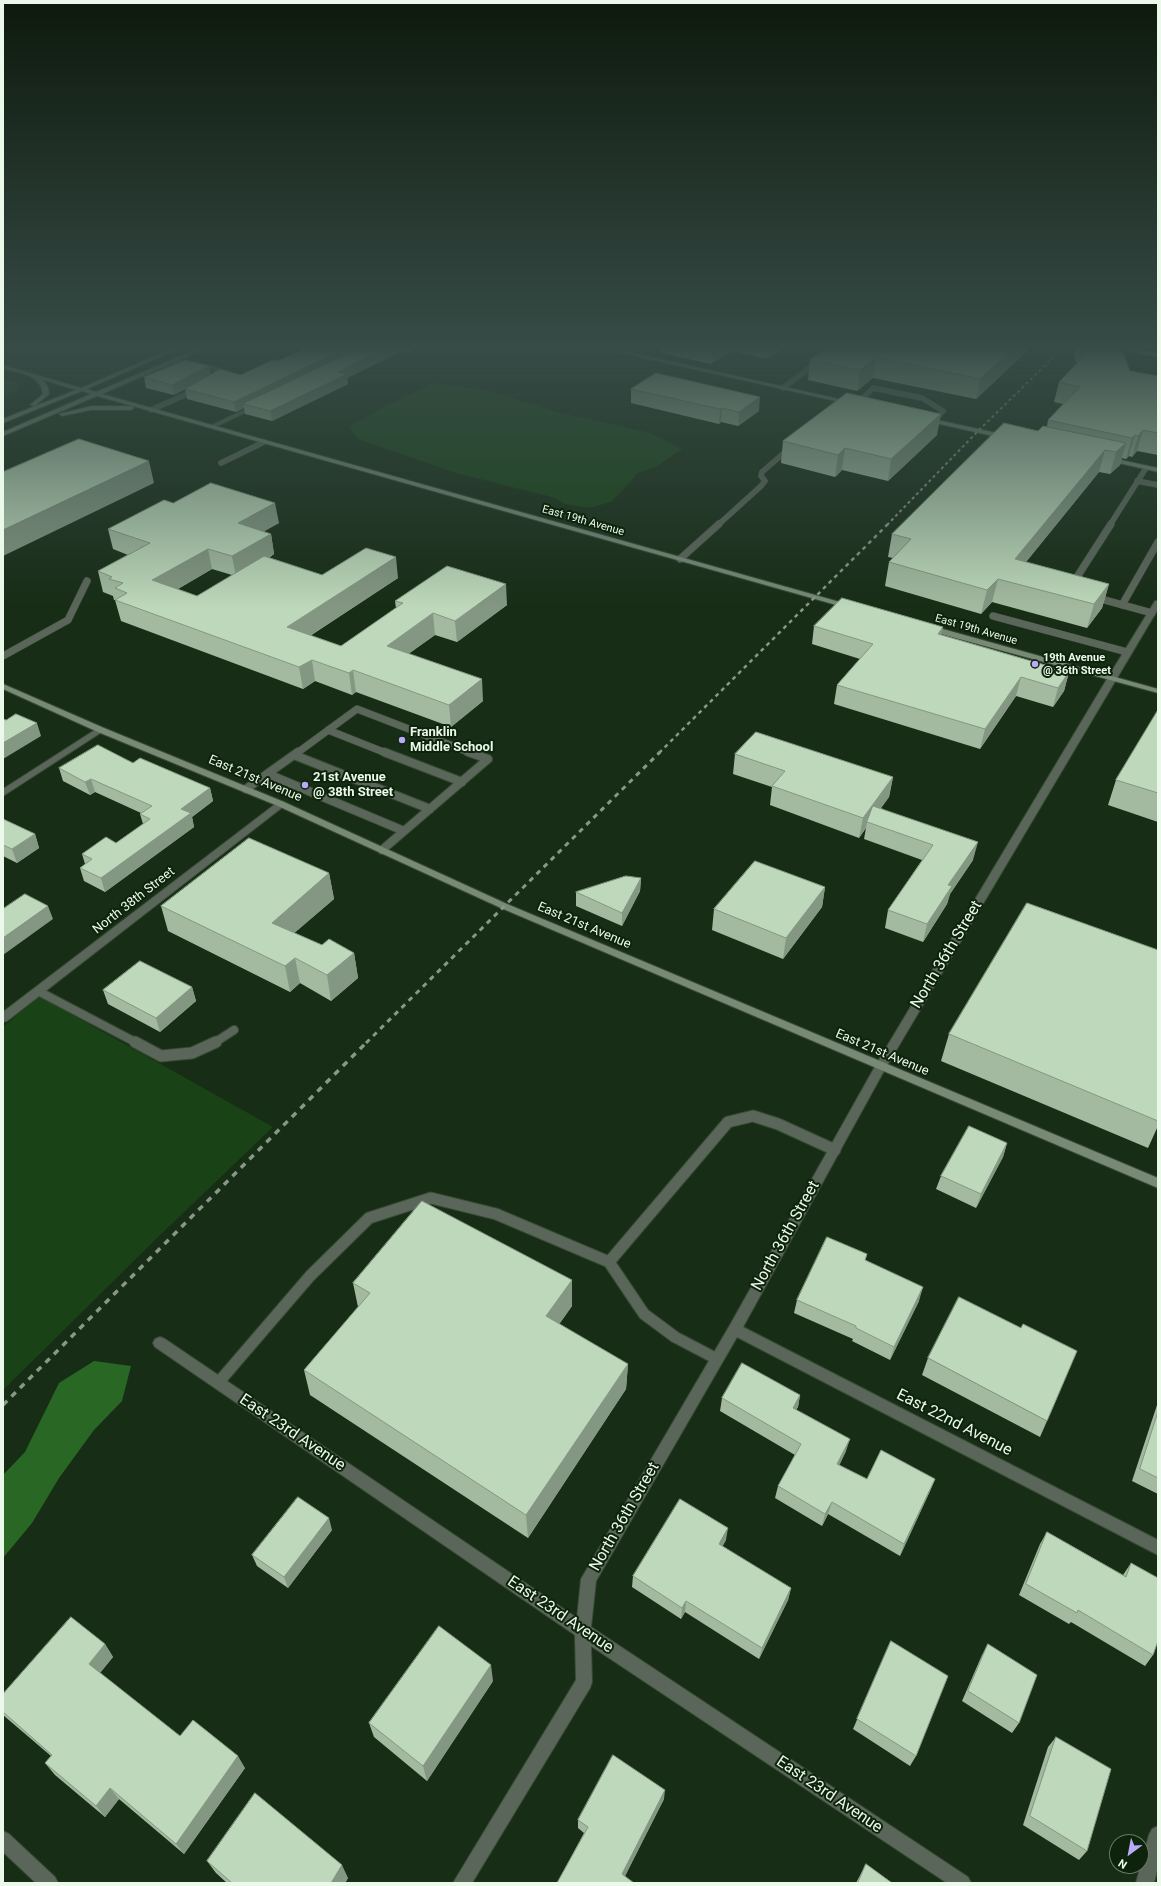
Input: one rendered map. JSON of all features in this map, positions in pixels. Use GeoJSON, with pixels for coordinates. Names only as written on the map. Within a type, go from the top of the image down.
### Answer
{"type":"FeatureCollection","features":[{"type":"Feature","properties":{"kind":"main road","name":"East 19th Avenue"},"geometry":{"type":"LineString","coordinates":[[232,433],[855,607]]}},
{"type":"Feature","properties":{"kind":"main road"},"geometry":{"type":"LineString","coordinates":[[989,433],[1016,439]]}},
{"type":"Feature","properties":{"kind":"main road"},"geometry":{"type":"LineString","coordinates":[[1100,458],[1158,470]]}},
{"type":"Feature","properties":{"kind":"main road","name":"East 19th Avenue"},"geometry":{"type":"LineString","coordinates":[[923,626],[1158,691]]}},
{"type":"Feature","properties":{"kind":"main road","name":"East 21st Avenue"},"geometry":{"type":"LineString","coordinates":[[3,686],[101,730],[281,804],[504,906],[1158,1183]]}},
{"type":"Feature","properties":{"kind":"street","name":"North 36th Street"},"geometry":{"type":"LineString","coordinates":[[462,1883],[584,1682],[583,1631],[589,1579],[735,1328],[881,1066],[1111,679],[1155,608]]}},
{"type":"Feature","properties":{"kind":"street"},"geometry":{"type":"LineString","coordinates":[[3,793],[101,730]]}},
{"type":"Feature","properties":{"kind":"street","name":"North 38th Street"},"geometry":{"type":"LineString","coordinates":[[3,1018],[281,804]]}},
{"type":"Feature","properties":{"kind":"street","name":"East 22nd Avenue"},"geometry":{"type":"LineString","coordinates":[[735,1328],[1158,1548]]}},
{"type":"Feature","properties":{"kind":"street","name":"East 23rd Avenue"},"geometry":{"type":"LineString","coordinates":[[160,1343],[583,1631],[962,1883]]}},
{"type":"Feature","properties":{"kind":"street"},"geometry":{"type":"LineString","coordinates":[[1145,1883],[1158,1835]]}},
{"type":"Feature","properties":{"kind":"street"},"geometry":{"type":"LineString","coordinates":[[3,1840],[49,1883]]}},
{"type":"Feature","properties":{"kind":"lane"},"geometry":{"type":"LineString","coordinates":[[221,463],[264,442]]}},
{"type":"Feature","properties":{"kind":"lane"},"geometry":{"type":"LineString","coordinates":[[680,559],[761,486],[765,481],[761,476],[762,472],[797,442]]}},
{"type":"Feature","properties":{"kind":"lane"},"geometry":{"type":"LineString","coordinates":[[1146,468],[1077,577],[1093,594],[1101,599],[1122,605],[1155,608]]}},
{"type":"Feature","properties":{"kind":"lane"},"geometry":{"type":"LineString","coordinates":[[1137,481],[1158,485]]}},
{"type":"Feature","properties":{"kind":"lane"},"geometry":{"type":"LineString","coordinates":[[1122,605],[1158,542]]}},
{"type":"Feature","properties":{"kind":"lane"},"geometry":{"type":"LineString","coordinates":[[3,656],[68,620],[87,581]]}},
{"type":"Feature","properties":{"kind":"lane"},"geometry":{"type":"LineString","coordinates":[[993,616],[1128,652]]}},
{"type":"Feature","properties":{"kind":"lane"},"geometry":{"type":"LineString","coordinates":[[246,789],[357,709],[488,759],[382,850]]}},
{"type":"Feature","properties":{"kind":"lane"},"geometry":{"type":"LineString","coordinates":[[328,730],[462,782]]}},
{"type":"Feature","properties":{"kind":"lane"},"geometry":{"type":"LineString","coordinates":[[294,755],[430,809]]}},
{"type":"Feature","properties":{"kind":"lane"},"geometry":{"type":"LineString","coordinates":[[268,774],[404,831]]}},
{"type":"Feature","properties":{"kind":"lane"},"geometry":{"type":"LineString","coordinates":[[38,991],[161,1056],[181,1056],[198,1053],[234,1030]]}},
{"type":"Feature","properties":{"kind":"lane"},"geometry":{"type":"LineString","coordinates":[[609,1262],[728,1122],[753,1116],[778,1124],[835,1150]]}},
{"type":"Feature","properties":{"kind":"lane"},"geometry":{"type":"LineString","coordinates":[[218,1383],[310,1276],[369,1218],[431,1198],[496,1214],[609,1262],[644,1314],[675,1337],[717,1359]]}},
{"type":"Feature","properties":{"kind":"green space"},"geometry":{"type":"Polygon","coordinates":[[[354,433],[650,433],[682,449],[657,466],[636,474],[611,502],[589,508],[565,504],[552,497],[456,473],[358,439],[354,433]]]}},
{"type":"Feature","properties":{"kind":"green space"},"geometry":{"type":"Polygon","coordinates":[[[39,996],[273,1127],[156,1239],[3,1390],[3,1027],[39,996]]]}},
{"type":"Feature","properties":{"kind":"green space"},"geometry":{"type":"Polygon","coordinates":[[[94,1361],[131,1366],[122,1401],[94,1430],[59,1478],[32,1523],[3,1558],[3,1475],[25,1452],[59,1383],[94,1361]]]}},
{"type":"Feature","properties":{"kind":"building"},"geometry":{"type":"Polygon","coordinates":[[[794,433],[920,433],[891,459],[845,448],[838,455],[783,441],[794,433]]]}},
{"type":"Feature","properties":{"kind":"building"},"geometry":{"type":"Polygon","coordinates":[[[994,433],[1077,433],[1126,443],[1116,452],[1105,450],[1015,559],[1109,584],[1094,604],[998,579],[987,590],[889,562],[911,539],[892,534],[994,433]]]}},
{"type":"Feature","properties":{"kind":"building"},"geometry":{"type":"Polygon","coordinates":[[[1109,433],[1140,433],[1138,436],[1135,435],[1132,438],[1109,433]]]}},
{"type":"Feature","properties":{"kind":"building"},"geometry":{"type":"Polygon","coordinates":[[[79,439],[149,461],[3,530],[3,472],[79,439]]]}},
{"type":"Feature","properties":{"kind":"building"},"geometry":{"type":"Polygon","coordinates":[[[211,483],[275,503],[238,523],[271,534],[232,556],[208,549],[152,580],[197,596],[264,556],[322,575],[366,548],[396,557],[287,627],[341,646],[403,603],[395,601],[447,566],[506,584],[455,621],[433,613],[387,646],[482,679],[449,705],[353,670],[349,673],[312,660],[299,667],[115,600],[127,593],[115,588],[123,583],[109,579],[112,577],[98,571],[150,543],[108,529],[164,500],[173,503],[211,483]]]}},
{"type":"Feature","properties":{"kind":"building"},"geometry":{"type":"Polygon","coordinates":[[[842,598],[943,627],[938,634],[1069,672],[1058,688],[1021,677],[985,729],[837,685],[873,644],[814,626],[842,598]]]}},
{"type":"Feature","properties":{"kind":"building"},"geometry":{"type":"Polygon","coordinates":[[[1158,710],[1158,793],[1116,780],[1158,710]]]}},
{"type":"Feature","properties":{"kind":"building"},"geometry":{"type":"Polygon","coordinates":[[[16,714],[37,723],[3,743],[3,719],[6,720],[16,714]]]}},
{"type":"Feature","properties":{"kind":"building"},"geometry":{"type":"Polygon","coordinates":[[[756,732],[893,777],[863,818],[772,786],[785,771],[735,754],[756,732]]]}},
{"type":"Feature","properties":{"kind":"building"},"geometry":{"type":"Polygon","coordinates":[[[98,745],[133,763],[140,758],[210,788],[181,809],[191,813],[101,878],[80,868],[92,859],[82,854],[106,837],[116,843],[150,819],[140,814],[152,806],[91,779],[85,782],[59,768],[98,745]]]}},
{"type":"Feature","properties":{"kind":"building"},"geometry":{"type":"Polygon","coordinates":[[[873,806],[978,842],[948,885],[952,886],[927,924],[888,910],[933,845],[867,822],[873,806]]]}},
{"type":"Feature","properties":{"kind":"building"},"geometry":{"type":"Polygon","coordinates":[[[3,819],[35,834],[12,849],[3,845],[3,819]]]}},
{"type":"Feature","properties":{"kind":"building"},"geometry":{"type":"Polygon","coordinates":[[[249,838],[329,873],[272,923],[322,945],[329,939],[354,953],[327,975],[295,958],[285,966],[161,906],[249,838]]]}},
{"type":"Feature","properties":{"kind":"building"},"geometry":{"type":"Polygon","coordinates":[[[755,861],[825,887],[786,938],[714,909],[755,861]]]}},
{"type":"Feature","properties":{"kind":"building"},"geometry":{"type":"Polygon","coordinates":[[[626,876],[641,878],[622,913],[576,892],[626,876]]]}},
{"type":"Feature","properties":{"kind":"building"},"geometry":{"type":"Polygon","coordinates":[[[25,894],[48,906],[3,938],[3,909],[25,894]]]}},
{"type":"Feature","properties":{"kind":"building"},"geometry":{"type":"Polygon","coordinates":[[[1027,903],[1158,950],[1158,1121],[949,1034],[1027,903]]]}},
{"type":"Feature","properties":{"kind":"building"},"geometry":{"type":"Polygon","coordinates":[[[140,961],[192,987],[156,1018],[103,990],[140,961]]]}},
{"type":"Feature","properties":{"kind":"building"},"geometry":{"type":"Polygon","coordinates":[[[969,1126],[1007,1143],[981,1194],[941,1176],[969,1126]]]}},
{"type":"Feature","properties":{"kind":"building"},"geometry":{"type":"Polygon","coordinates":[[[422,1201],[572,1280],[546,1316],[628,1364],[526,1515],[304,1370],[370,1293],[353,1283],[422,1201]]]}},
{"type":"Feature","properties":{"kind":"building"},"geometry":{"type":"Polygon","coordinates":[[[827,1237],[867,1254],[865,1260],[923,1287],[894,1347],[856,1328],[856,1326],[797,1300],[827,1237]]]}},
{"type":"Feature","properties":{"kind":"building"},"geometry":{"type":"Polygon","coordinates":[[[959,1297],[1021,1328],[1023,1324],[1077,1351],[1047,1421],[928,1358],[959,1297]]]}},
{"type":"Feature","properties":{"kind":"building"},"geometry":{"type":"Polygon","coordinates":[[[742,1363],[800,1395],[793,1408],[850,1439],[837,1464],[867,1479],[881,1450],[935,1479],[904,1544],[832,1502],[825,1514],[778,1486],[801,1444],[722,1398],[742,1363]]]}},
{"type":"Feature","properties":{"kind":"building"},"geometry":{"type":"Polygon","coordinates":[[[1158,1412],[1158,1478],[1140,1469],[1158,1412]]]}},
{"type":"Feature","properties":{"kind":"building"},"geometry":{"type":"Polygon","coordinates":[[[298,1497],[329,1518],[284,1577],[252,1555],[298,1497]]]}},
{"type":"Feature","properties":{"kind":"building"},"geometry":{"type":"Polygon","coordinates":[[[680,1499],[728,1528],[719,1544],[791,1588],[762,1648],[686,1601],[682,1608],[633,1576],[680,1499]]]}},
{"type":"Feature","properties":{"kind":"building"},"geometry":{"type":"Polygon","coordinates":[[[1047,1532],[1126,1577],[1131,1563],[1158,1578],[1158,1641],[1153,1655],[1078,1610],[1077,1613],[1026,1584],[1047,1532]]]}},
{"type":"Feature","properties":{"kind":"building"},"geometry":{"type":"Polygon","coordinates":[[[71,1617],[105,1644],[89,1664],[180,1736],[193,1720],[238,1756],[176,1844],[110,1788],[96,1806],[45,1763],[52,1755],[3,1712],[3,1694],[71,1617]]]}},
{"type":"Feature","properties":{"kind":"building"},"geometry":{"type":"Polygon","coordinates":[[[439,1626],[491,1665],[423,1766],[369,1723],[439,1626]]]}},
{"type":"Feature","properties":{"kind":"building"},"geometry":{"type":"Polygon","coordinates":[[[891,1641],[948,1676],[916,1756],[857,1719],[891,1641]]]}},
{"type":"Feature","properties":{"kind":"building"},"geometry":{"type":"Polygon","coordinates":[[[988,1644],[1037,1675],[1019,1723],[968,1691],[988,1644]]]}},
{"type":"Feature","properties":{"kind":"building"},"geometry":{"type":"Polygon","coordinates":[[[1056,1737],[1111,1769],[1087,1851],[1030,1816],[1056,1737]]]}},
{"type":"Feature","properties":{"kind":"building"},"geometry":{"type":"Polygon","coordinates":[[[613,1755],[665,1790],[622,1874],[634,1883],[557,1883],[588,1827],[578,1820],[613,1755]]]}},
{"type":"Feature","properties":{"kind":"building"},"geometry":{"type":"Polygon","coordinates":[[[255,1793],[342,1865],[331,1883],[232,1883],[207,1861],[255,1793]]]}},
{"type":"Feature","properties":{"kind":"building"},"geometry":{"type":"Polygon","coordinates":[[[866,1864],[892,1883],[858,1883],[866,1864]]]}},
{"type":"Feature","properties":{"kind":"railway"},"geometry":{"type":"LineString","coordinates":[[887,525],[976,433]]}},
{"type":"Feature","properties":{"kind":"railway"},"geometry":{"type":"LineString","coordinates":[[660,752],[887,525]]}},
{"type":"Feature","properties":{"kind":"railway"},"geometry":{"type":"LineString","coordinates":[[366,1043],[660,752]]}},
{"type":"Feature","properties":{"kind":"railway"},"geometry":{"type":"LineString","coordinates":[[3,1405],[367,1042]]}},
{"type":"Feature","properties":{"kind":"place","name":"19th Avenue @ 36th Street"},"geometry":{"type":"Point","coordinates":[1035,664]}},
{"type":"Feature","properties":{"kind":"place","name":"Franklin Middle School"},"geometry":{"type":"Point","coordinates":[402,740]}},
{"type":"Feature","properties":{"kind":"place","name":"21st Avenue @ 38th Street"},"geometry":{"type":"Point","coordinates":[305,785]}}]}
